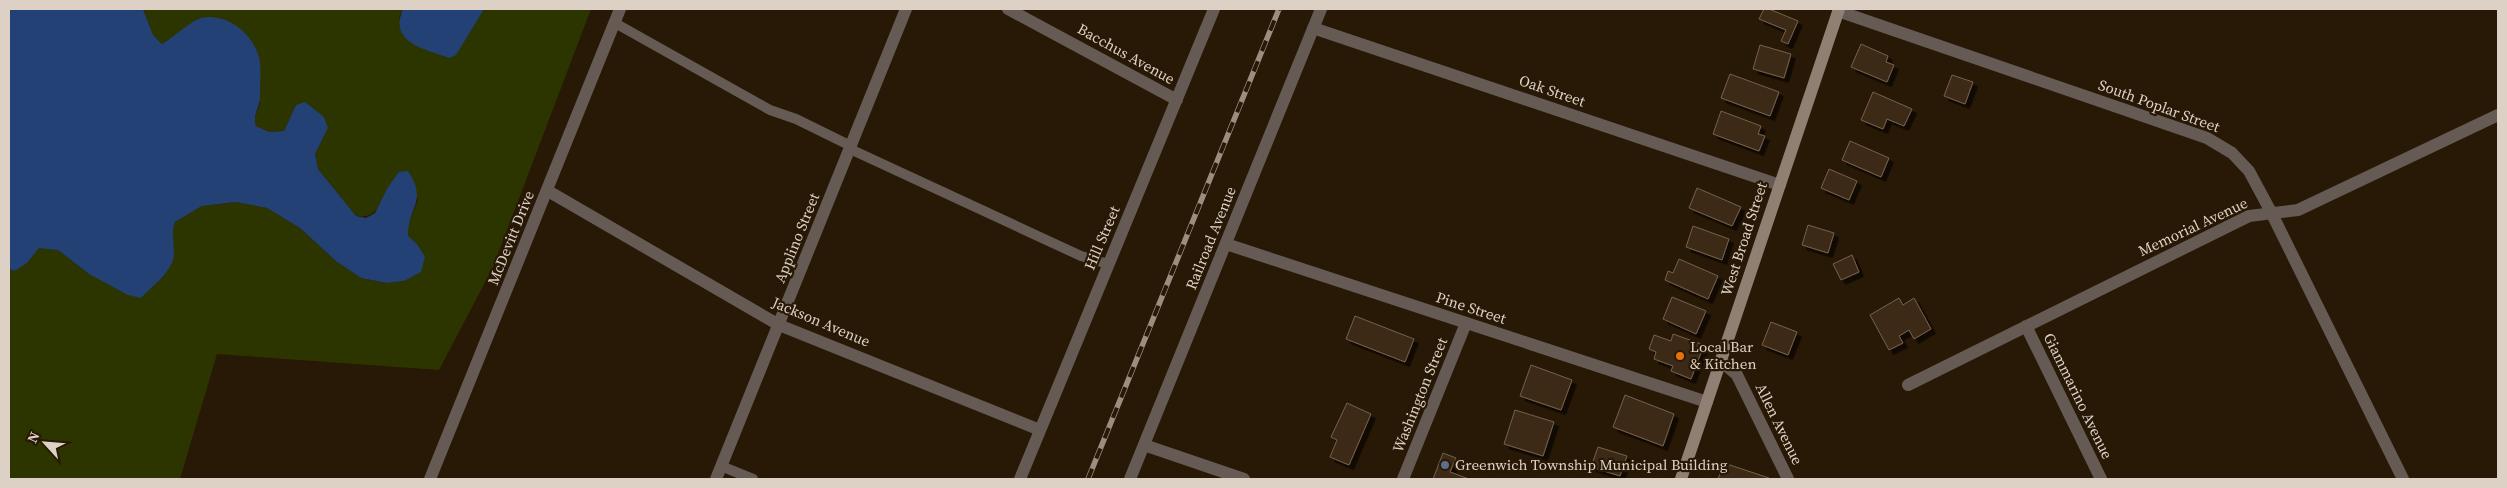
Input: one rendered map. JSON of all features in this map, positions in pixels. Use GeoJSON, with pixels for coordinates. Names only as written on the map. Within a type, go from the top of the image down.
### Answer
{"type":"FeatureCollection","features":[{"type":"Feature","properties":{"kind":"main road","name":"West Broad Street"},"geometry":{"type":"LineString","coordinates":[[1681,479],[1838,10]]}},
{"type":"Feature","properties":{"kind":"street","name":"McDevitt Drive"},"geometry":{"type":"LineString","coordinates":[[430,479],[620,9]]}},
{"type":"Feature","properties":{"kind":"street","name":"Applino Street"},"geometry":{"type":"LineString","coordinates":[[716,479],[906,9]]}},
{"type":"Feature","properties":{"kind":"street","name":"Bacchus Avenue"},"geometry":{"type":"LineString","coordinates":[[1008,9],[1176,100]]}},
{"type":"Feature","properties":{"kind":"street","name":"Hill Street"},"geometry":{"type":"LineString","coordinates":[[1020,479],[1214,9]]}},
{"type":"Feature","properties":{"kind":"street","name":"Railroad Avenue"},"geometry":{"type":"LineString","coordinates":[[1130,479],[1321,9]]}},
{"type":"Feature","properties":{"kind":"street","name":"South Poplar Street"},"geometry":{"type":"LineString","coordinates":[[1838,10],[2207,138],[2232,153],[2249,171],[2271,212],[2403,479]]}},
{"type":"Feature","properties":{"kind":"street","name":"Oak Street"},"geometry":{"type":"LineString","coordinates":[[1313,28],[1780,185]]}},
{"type":"Feature","properties":{"kind":"street","name":"Memorial Avenue"},"geometry":{"type":"LineString","coordinates":[[1908,385],[2250,216],[2298,210],[2498,115]]}},
{"type":"Feature","properties":{"kind":"street","name":"Jackson Avenue"},"geometry":{"type":"LineString","coordinates":[[548,191],[779,325],[1040,430]]}},
{"type":"Feature","properties":{"kind":"street","name":"Pine Street"},"geometry":{"type":"LineString","coordinates":[[1226,244],[1707,402]]}},
{"type":"Feature","properties":{"kind":"street","name":"Washington Street"},"geometry":{"type":"LineString","coordinates":[[1403,479],[1466,323]]}},
{"type":"Feature","properties":{"kind":"street","name":"Giammarino Avenue"},"geometry":{"type":"LineString","coordinates":[[2026,326],[2100,479]]}},
{"type":"Feature","properties":{"kind":"street","name":"Allen Avenue"},"geometry":{"type":"LineString","coordinates":[[1721,361],[1737,375],[1788,479]]}},
{"type":"Feature","properties":{"kind":"street"},"geometry":{"type":"LineString","coordinates":[[1144,445],[1244,479]]}},
{"type":"Feature","properties":{"kind":"lane"},"geometry":{"type":"LineString","coordinates":[[615,23],[770,110],[796,119],[1081,256],[1108,264]]}},
{"type":"Feature","properties":{"kind":"lane"},"geometry":{"type":"LineString","coordinates":[[721,466],[753,479]]}},
{"type":"Feature","properties":{"kind":"green space"},"geometry":{"type":"Polygon","coordinates":[[[143,9],[403,9],[399,18],[441,55],[449,58],[484,9],[591,9],[493,267],[439,370],[217,354],[180,479],[9,479],[9,269],[15,271],[27,263],[39,247],[58,250],[89,274],[166,272],[174,255],[172,233],[175,222],[202,206],[237,202],[267,208],[300,228],[337,262],[361,278],[387,283],[404,281],[417,244],[408,237],[408,226],[418,199],[388,187],[380,204],[373,213],[356,216],[318,169],[315,154],[328,128],[296,105],[284,131],[269,132],[256,126],[254,120],[260,103],[200,18],[162,44],[153,35],[143,9]]]}},
{"type":"Feature","properties":{"kind":"water"},"geometry":{"type":"Polygon","coordinates":[[[9,9],[143,9],[153,35],[162,44],[192,22],[201,18],[211,17],[230,22],[247,35],[253,43],[260,62],[260,101],[255,119],[256,126],[269,132],[284,131],[296,105],[305,102],[324,117],[328,128],[315,154],[318,169],[356,216],[366,218],[375,213],[388,187],[399,172],[408,171],[414,181],[417,197],[408,236],[417,244],[425,257],[421,272],[404,281],[387,283],[361,278],[337,262],[300,228],[267,208],[236,202],[202,206],[175,222],[173,260],[162,278],[141,298],[128,295],[89,274],[58,250],[39,248],[27,263],[15,271],[9,269],[9,9]]]}},
{"type":"Feature","properties":{"kind":"water"},"geometry":{"type":"Polygon","coordinates":[[[403,9],[484,9],[456,55],[449,58],[420,48],[405,37],[400,30],[403,9]]]}},
{"type":"Feature","properties":{"kind":"building"},"geometry":{"type":"Polygon","coordinates":[[[1764,9],[1769,9],[1798,21],[1788,44],[1781,41],[1786,30],[1759,19],[1764,9]]]}},
{"type":"Feature","properties":{"kind":"building"},"geometry":{"type":"Polygon","coordinates":[[[1861,44],[1888,56],[1886,62],[1894,65],[1887,82],[1851,67],[1861,44]]]}},
{"type":"Feature","properties":{"kind":"building"},"geometry":{"type":"Polygon","coordinates":[[[1760,45],[1791,54],[1784,78],[1753,69],[1760,45]]]}},
{"type":"Feature","properties":{"kind":"building"},"geometry":{"type":"Polygon","coordinates":[[[1730,74],[1779,92],[1770,116],[1721,98],[1730,74]]]}},
{"type":"Feature","properties":{"kind":"building"},"geometry":{"type":"Polygon","coordinates":[[[1952,75],[1973,82],[1965,104],[1944,96],[1952,75]]]}},
{"type":"Feature","properties":{"kind":"building"},"geometry":{"type":"Polygon","coordinates":[[[1873,92],[1912,109],[1904,126],[1887,119],[1883,129],[1861,120],[1873,92]]]}},
{"type":"Feature","properties":{"kind":"building"},"geometry":{"type":"Polygon","coordinates":[[[1721,111],[1761,126],[1758,134],[1765,136],[1759,151],[1713,134],[1721,111]]]}},
{"type":"Feature","properties":{"kind":"building"},"geometry":{"type":"Polygon","coordinates":[[[1850,141],[1889,158],[1881,177],[1842,160],[1850,141]]]}},
{"type":"Feature","properties":{"kind":"building"},"geometry":{"type":"Polygon","coordinates":[[[1829,169],[1857,181],[1849,200],[1821,188],[1829,169]]]}},
{"type":"Feature","properties":{"kind":"building"},"geometry":{"type":"Polygon","coordinates":[[[1697,188],[1741,207],[1732,226],[1689,208],[1697,188]]]}},
{"type":"Feature","properties":{"kind":"building"},"geometry":{"type":"Polygon","coordinates":[[[1808,225],[1834,233],[1828,253],[1802,245],[1808,225]]]}},
{"type":"Feature","properties":{"kind":"building"},"geometry":{"type":"Polygon","coordinates":[[[1693,226],[1729,239],[1722,260],[1686,247],[1693,226]]]}},
{"type":"Feature","properties":{"kind":"building"},"geometry":{"type":"Polygon","coordinates":[[[1852,255],[1859,272],[1841,280],[1833,264],[1852,255]]]}},
{"type":"Feature","properties":{"kind":"building"},"geometry":{"type":"Polygon","coordinates":[[[1679,259],[1718,276],[1708,299],[1665,280],[1668,271],[1673,273],[1679,259]]]}},
{"type":"Feature","properties":{"kind":"building"},"geometry":{"type":"Polygon","coordinates":[[[1672,297],[1706,311],[1696,334],[1663,319],[1672,297]]]}},
{"type":"Feature","properties":{"kind":"building"},"geometry":{"type":"Polygon","coordinates":[[[1899,298],[1903,305],[1914,298],[1931,329],[1914,339],[1909,330],[1899,336],[1903,343],[1889,350],[1870,315],[1899,298]]]}},
{"type":"Feature","properties":{"kind":"building"},"geometry":{"type":"Polygon","coordinates":[[[1355,316],[1414,339],[1405,362],[1346,339],[1355,316]]]}},
{"type":"Feature","properties":{"kind":"building"},"geometry":{"type":"Polygon","coordinates":[[[1771,322],[1797,332],[1788,355],[1762,345],[1771,322]]]}},
{"type":"Feature","properties":{"kind":"building"},"geometry":{"type":"Polygon","coordinates":[[[1673,334],[1704,345],[1691,379],[1671,371],[1673,366],[1654,359],[1656,352],[1649,349],[1654,335],[1671,341],[1673,334]]]}},
{"type":"Feature","properties":{"kind":"building"},"geometry":{"type":"Polygon","coordinates":[[[1531,365],[1572,380],[1561,410],[1520,396],[1531,365]]]}},
{"type":"Feature","properties":{"kind":"building"},"geometry":{"type":"Polygon","coordinates":[[[1625,395],[1674,414],[1663,446],[1613,427],[1625,395]]]}},
{"type":"Feature","properties":{"kind":"building"},"geometry":{"type":"Polygon","coordinates":[[[1347,403],[1371,414],[1349,465],[1330,457],[1337,440],[1331,437],[1347,403]]]}},
{"type":"Feature","properties":{"kind":"building"},"geometry":{"type":"Polygon","coordinates":[[[1515,410],[1554,422],[1543,456],[1504,444],[1515,410]]]}},
{"type":"Feature","properties":{"kind":"building"},"geometry":{"type":"Polygon","coordinates":[[[1598,447],[1627,456],[1620,476],[1591,467],[1598,447]]]}},
{"type":"Feature","properties":{"kind":"building","name":"Greenwich Township Municipal Building"},"geometry":{"type":"Polygon","coordinates":[[[1443,453],[1456,458],[1450,472],[1469,479],[1433,479],[1443,453]]]}},
{"type":"Feature","properties":{"kind":"building"},"geometry":{"type":"Polygon","coordinates":[[[1724,463],[1769,478],[1718,479],[1724,463]]]}},
{"type":"Feature","properties":{"kind":"railway"},"geometry":{"type":"LineString","coordinates":[[1088,479],[1279,9]]}},
{"type":"Feature","properties":{"kind":"place","name":"Local Bar & Kitchen"},"geometry":{"type":"Point","coordinates":[1680,356]}},
{"type":"Feature","properties":{"kind":"place","name":"Greenwich Township Municipal Building"},"geometry":{"type":"Point","coordinates":[1445,465]}}]}
